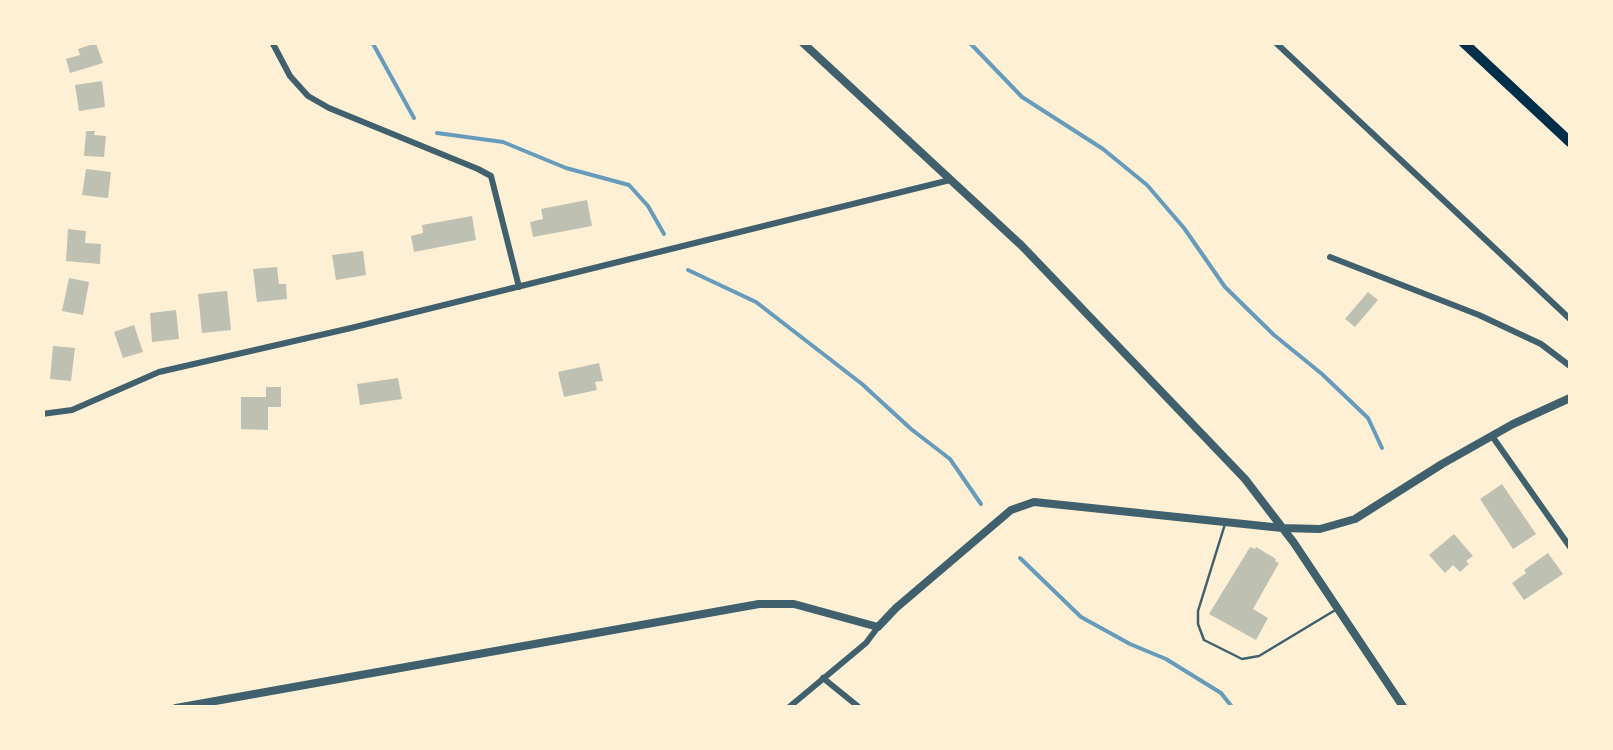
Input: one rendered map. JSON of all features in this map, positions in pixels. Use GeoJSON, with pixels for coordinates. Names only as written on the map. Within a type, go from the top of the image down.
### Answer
{"type":"FeatureCollection","features":[{"type":"Feature","properties":{"kind":"main road"},"geometry":{"type":"LineString","coordinates":[[1463,42],[1570,142]]}},
{"type":"Feature","properties":{"kind":"street"},"geometry":{"type":"LineString","coordinates":[[272,42],[290,76],[308,96],[491,176],[519,287]]}},
{"type":"Feature","properties":{"kind":"street"},"geometry":{"type":"LineString","coordinates":[[802,42],[1022,246],[1245,479],[1404,708]]}},
{"type":"Feature","properties":{"kind":"street"},"geometry":{"type":"LineString","coordinates":[[1275,42],[1570,319]]}},
{"type":"Feature","properties":{"kind":"street"},"geometry":{"type":"LineString","coordinates":[[42,414],[72,410],[159,372],[952,179]]}},
{"type":"Feature","properties":{"kind":"street"},"geometry":{"type":"LineString","coordinates":[[1330,257],[1478,315],[1541,344],[1570,366]]}},
{"type":"Feature","properties":{"kind":"street"},"geometry":{"type":"LineString","coordinates":[[788,708],[866,643],[896,608],[1011,510],[1034,502],[1320,529],[1354,519],[1492,436],[1570,398]]}},
{"type":"Feature","properties":{"kind":"street"},"geometry":{"type":"LineString","coordinates":[[1492,436],[1570,547]]}},
{"type":"Feature","properties":{"kind":"street"},"geometry":{"type":"LineString","coordinates":[[176,708],[759,604],[794,604],[878,627]]}},
{"type":"Feature","properties":{"kind":"street"},"geometry":{"type":"LineString","coordinates":[[824,678],[860,708]]}},
{"type":"Feature","properties":{"kind":"lane"},"geometry":{"type":"LineString","coordinates":[[1225,522],[1198,610],[1204,640],[1242,660],[1259,656],[1338,608]]}},
{"type":"Feature","properties":{"kind":"building"},"geometry":{"type":"Polygon","coordinates":[[[96,43],[103,63],[70,73],[66,59],[80,55],[78,49],[96,43]]]}},
{"type":"Feature","properties":{"kind":"building"},"geometry":{"type":"Polygon","coordinates":[[[102,81],[105,107],[79,111],[75,85],[102,81]]]}},
{"type":"Feature","properties":{"kind":"building"},"geometry":{"type":"Polygon","coordinates":[[[86,131],[106,136],[104,157],[84,156],[86,131]]]}},
{"type":"Feature","properties":{"kind":"building"},"geometry":{"type":"Polygon","coordinates":[[[86,169],[111,172],[108,198],[82,195],[86,169]]]}},
{"type":"Feature","properties":{"kind":"building"},"geometry":{"type":"Polygon","coordinates":[[[587,200],[592,226],[533,237],[530,222],[543,219],[541,209],[587,200]]]}},
{"type":"Feature","properties":{"kind":"building"},"geometry":{"type":"Polygon","coordinates":[[[472,216],[476,240],[414,252],[411,236],[423,233],[422,225],[472,216]]]}},
{"type":"Feature","properties":{"kind":"building"},"geometry":{"type":"Polygon","coordinates":[[[68,229],[86,231],[85,243],[101,244],[100,264],[66,261],[68,229]]]}},
{"type":"Feature","properties":{"kind":"building"},"geometry":{"type":"Polygon","coordinates":[[[363,251],[366,275],[336,280],[332,255],[363,251]]]}},
{"type":"Feature","properties":{"kind":"building"},"geometry":{"type":"Polygon","coordinates":[[[277,267],[279,284],[286,284],[287,299],[257,302],[253,269],[277,267]]]}},
{"type":"Feature","properties":{"kind":"building"},"geometry":{"type":"Polygon","coordinates":[[[69,278],[89,282],[83,315],[62,311],[69,278]]]}},
{"type":"Feature","properties":{"kind":"building"},"geometry":{"type":"Polygon","coordinates":[[[227,291],[231,330],[202,333],[198,294],[227,291]]]}},
{"type":"Feature","properties":{"kind":"building"},"geometry":{"type":"Polygon","coordinates":[[[1368,292],[1378,300],[1355,327],[1345,319],[1368,292]]]}},
{"type":"Feature","properties":{"kind":"building"},"geometry":{"type":"Polygon","coordinates":[[[176,310],[179,339],[152,342],[150,313],[176,310]]]}},
{"type":"Feature","properties":{"kind":"building"},"geometry":{"type":"Polygon","coordinates":[[[134,325],[143,352],[123,358],[114,332],[134,325]]]}},
{"type":"Feature","properties":{"kind":"building"},"geometry":{"type":"Polygon","coordinates":[[[53,346],[75,348],[71,381],[50,379],[53,346]]]}},
{"type":"Feature","properties":{"kind":"building"},"geometry":{"type":"Polygon","coordinates":[[[599,363],[603,381],[595,382],[597,390],[564,397],[558,372],[599,363]]]}},
{"type":"Feature","properties":{"kind":"building"},"geometry":{"type":"Polygon","coordinates":[[[398,378],[402,399],[360,405],[357,384],[398,378]]]}},
{"type":"Feature","properties":{"kind":"building"},"geometry":{"type":"Polygon","coordinates":[[[266,387],[281,387],[281,407],[268,407],[268,430],[241,429],[241,397],[266,397],[266,387]]]}},
{"type":"Feature","properties":{"kind":"building"},"geometry":{"type":"Polygon","coordinates":[[[1502,484],[1536,534],[1513,549],[1480,499],[1502,484]]]}},
{"type":"Feature","properties":{"kind":"building"},"geometry":{"type":"Polygon","coordinates":[[[1454,534],[1473,556],[1460,572],[1453,565],[1445,573],[1429,555],[1454,534]]]}},
{"type":"Feature","properties":{"kind":"building"},"geometry":{"type":"Polygon","coordinates":[[[1250,547],[1279,563],[1253,609],[1268,618],[1256,640],[1209,614],[1250,547]]]}},
{"type":"Feature","properties":{"kind":"building"},"geometry":{"type":"Polygon","coordinates":[[[1548,553],[1563,574],[1524,600],[1512,583],[1548,553]]]}},
{"type":"Feature","properties":{"kind":"waterway"},"geometry":{"type":"LineString","coordinates":[[372,42],[414,118]]}},
{"type":"Feature","properties":{"kind":"waterway"},"geometry":{"type":"LineString","coordinates":[[969,42],[1022,97],[1103,149],[1147,185],[1184,228],[1225,287],[1368,418],[1382,448]]}},
{"type":"Feature","properties":{"kind":"waterway"},"geometry":{"type":"LineString","coordinates":[[437,133],[503,142],[566,168],[629,185],[648,206],[664,234]]}},
{"type":"Feature","properties":{"kind":"waterway"},"geometry":{"type":"LineString","coordinates":[[688,270],[756,302],[862,384],[950,459],[981,504]]}},
{"type":"Feature","properties":{"kind":"waterway"},"geometry":{"type":"LineString","coordinates":[[1020,558],[1081,617],[1166,659],[1221,693],[1233,708]]}}]}
